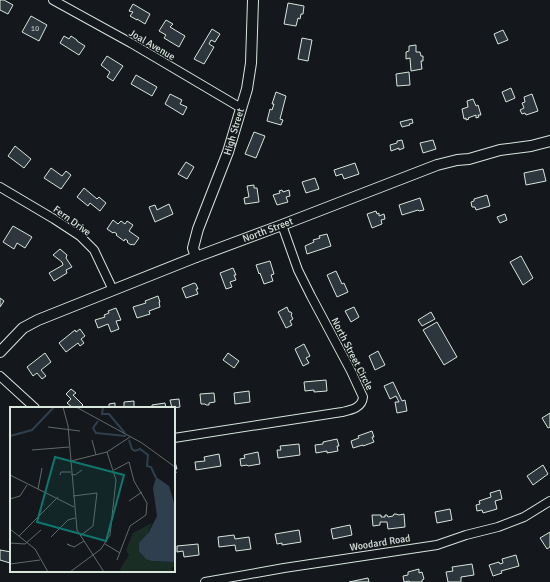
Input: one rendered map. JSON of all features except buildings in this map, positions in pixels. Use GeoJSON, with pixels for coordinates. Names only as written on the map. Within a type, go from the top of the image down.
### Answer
{"type":"FeatureCollection","features":[{"type":"Feature","properties":{"kind":"street","name":"Joal Avenue"},"geometry":{"type":"LineString","coordinates":[[53,0],[131,43],[241,108]]}},
{"type":"Feature","properties":{"kind":"street","name":"High Street"},"geometry":{"type":"LineString","coordinates":[[196,257],[193,248],[198,229],[228,152],[247,89],[251,64],[253,0]]}},
{"type":"Feature","properties":{"kind":"street","name":"North Street"},"geometry":{"type":"LineString","coordinates":[[0,352],[23,328],[38,320],[196,257],[438,165],[457,160],[469,159],[500,150],[530,146],[550,141]]}},
{"type":"Feature","properties":{"kind":"street","name":"Fern Drive"},"geometry":{"type":"LineString","coordinates":[[0,187],[80,236],[94,250],[113,290]]}},
{"type":"Feature","properties":{"kind":"street","name":"North Street Circle"},"geometry":{"type":"LineString","coordinates":[[175,438],[342,412],[357,408],[363,401],[363,397],[351,371],[298,270],[282,225]]}},
{"type":"Feature","properties":{"kind":"street"},"geometry":{"type":"LineString","coordinates":[[0,376],[34,407]]}},
{"type":"Feature","properties":{"kind":"street","name":"Woodard Road"},"geometry":{"type":"LineString","coordinates":[[205,582],[284,568],[436,545],[466,535],[498,527],[524,517],[550,501]]}}]}
